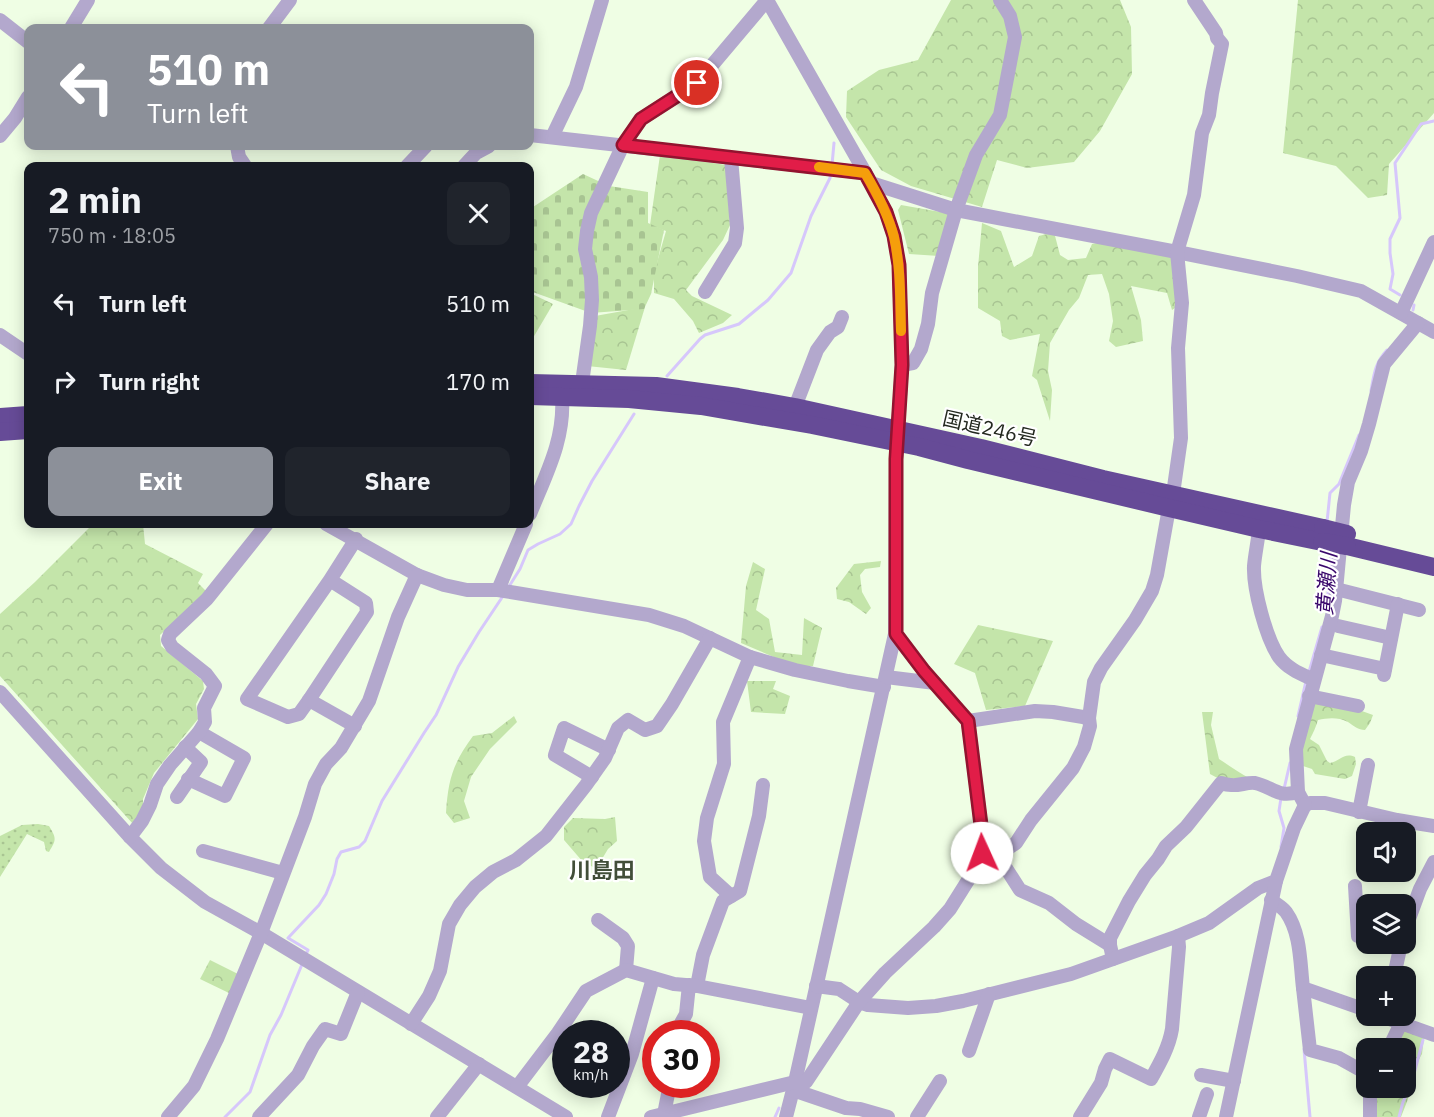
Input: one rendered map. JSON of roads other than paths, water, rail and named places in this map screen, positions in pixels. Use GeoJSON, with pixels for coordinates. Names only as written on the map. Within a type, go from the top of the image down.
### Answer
{"type":"FeatureCollection","features":[{"type":"Feature","properties":{"kind":"highway","name":"国道246号"},"geometry":{"type":"LineString","coordinates":[[534,383],[656,386],[738,397],[795,407],[897,436]]}},
{"type":"Feature","properties":{"kind":"highway","name":"国道246号"},"geometry":{"type":"LineString","coordinates":[[534,396],[629,399],[701,406],[812,425],[981,448],[1103,479],[1259,529],[1323,535]]}},
{"type":"Feature","properties":{"kind":"highway"},"geometry":{"type":"LineString","coordinates":[[0,417],[24,415]]}},
{"type":"Feature","properties":{"kind":"highway"},"geometry":{"type":"LineString","coordinates":[[0,432],[24,430]]}},
{"type":"Feature","properties":{"kind":"highway","name":"国道246号"},"geometry":{"type":"LineString","coordinates":[[1171,501],[1347,540],[1434,554]]}},
{"type":"Feature","properties":{"kind":"highway","name":"国道246号"},"geometry":{"type":"LineString","coordinates":[[1347,540],[1434,567]]}},
{"type":"Feature","properties":{"kind":"street"},"geometry":{"type":"LineString","coordinates":[[73,24],[88,0]]}},
{"type":"Feature","properties":{"kind":"street"},"geometry":{"type":"LineString","coordinates":[[272,24],[290,0]]}},
{"type":"Feature","properties":{"kind":"street"},"geometry":{"type":"LineString","coordinates":[[552,137],[576,87],[602,0]]}},
{"type":"Feature","properties":{"kind":"street"},"geometry":{"type":"LineString","coordinates":[[582,383],[592,300],[591,277],[585,249],[587,231],[591,213],[623,145],[641,119],[697,83],[767,0],[868,178],[888,219],[894,236],[899,265],[902,365],[897,436],[896,634],[786,1117]]}},
{"type":"Feature","properties":{"kind":"street"},"geometry":{"type":"LineString","coordinates":[[902,365],[913,363],[921,349],[928,324],[932,293],[956,210],[976,155],[1000,115],[1015,37],[1010,15],[1000,0]]}},
{"type":"Feature","properties":{"kind":"street"},"geometry":{"type":"LineString","coordinates":[[658,1115],[806,1082],[859,1002],[950,909],[988,852],[1007,849],[1016,843],[1030,820],[1073,768],[1084,747],[1090,726],[1094,682],[1152,591],[1171,501],[1181,438],[1178,348],[1182,303],[1177,252],[1194,195],[1202,133],[1209,115],[1222,44],[1194,0]]}},
{"type":"Feature","properties":{"kind":"street"},"geometry":{"type":"LineString","coordinates":[[0,20],[24,39]]}},
{"type":"Feature","properties":{"kind":"street"},"geometry":{"type":"LineString","coordinates":[[0,135],[24,103]]}},
{"type":"Feature","properties":{"kind":"street"},"geometry":{"type":"LineString","coordinates":[[534,135],[731,158],[868,178],[956,210],[1177,252],[1361,291],[1434,332]]}},
{"type":"Feature","properties":{"kind":"street"},"geometry":{"type":"LineString","coordinates":[[411,162],[422,150]]}},
{"type":"Feature","properties":{"kind":"street"},"geometry":{"type":"LineString","coordinates":[[468,162],[482,150]]}},
{"type":"Feature","properties":{"kind":"street"},"geometry":{"type":"LineString","coordinates":[[705,292],[735,243],[737,228],[731,158]]}},
{"type":"Feature","properties":{"kind":"street"},"geometry":{"type":"LineString","coordinates":[[1401,312],[1434,242]]}},
{"type":"Feature","properties":{"kind":"street"},"geometry":{"type":"LineString","coordinates":[[795,407],[817,350],[830,332],[838,327],[842,317]]}},
{"type":"Feature","properties":{"kind":"street"},"geometry":{"type":"LineString","coordinates":[[1305,805],[1295,793],[1296,749],[1309,696],[1309,678],[1321,655],[1332,616],[1348,482],[1369,424],[1384,364],[1419,323]]}},
{"type":"Feature","properties":{"kind":"street"},"geometry":{"type":"LineString","coordinates":[[0,335],[24,351]]}},
{"type":"Feature","properties":{"kind":"street"},"geometry":{"type":"LineString","coordinates":[[534,504],[557,447],[561,428],[562,396]]}},
{"type":"Feature","properties":{"kind":"street"},"geometry":{"type":"LineString","coordinates":[[130,837],[142,821],[157,784],[205,722],[204,708],[215,686],[206,674],[172,647],[168,640],[170,633],[207,599],[264,528]]}},
{"type":"Feature","properties":{"kind":"street"},"geometry":{"type":"LineString","coordinates":[[334,528],[417,575],[444,585],[467,590],[498,590],[649,615],[684,626],[750,657],[795,670],[848,681],[935,683]]}},
{"type":"Feature","properties":{"kind":"street"},"geometry":{"type":"LineString","coordinates":[[498,590],[523,528]]}},
{"type":"Feature","properties":{"kind":"street"},"geometry":{"type":"LineString","coordinates":[[1259,529],[1254,568],[1257,592],[1267,631],[1280,658],[1294,671],[1309,678]]}},
{"type":"Feature","properties":{"kind":"street"},"geometry":{"type":"LineString","coordinates":[[330,580],[366,603],[367,612],[309,700],[299,714],[288,717],[247,699],[356,539]]}},
{"type":"Feature","properties":{"kind":"street"},"geometry":{"type":"LineString","coordinates":[[168,1117],[194,1086],[217,1040],[261,933],[305,817],[315,784],[326,764],[342,748],[369,701],[398,617],[417,575]]}},
{"type":"Feature","properties":{"kind":"street"},"geometry":{"type":"LineString","coordinates":[[1336,589],[1419,610]]}},
{"type":"Feature","properties":{"kind":"street"},"geometry":{"type":"LineString","coordinates":[[1321,655],[1385,672],[1398,604]]}},
{"type":"Feature","properties":{"kind":"street"},"geometry":{"type":"LineString","coordinates":[[1338,626],[1391,638]]}},
{"type":"Feature","properties":{"kind":"street"},"geometry":{"type":"LineString","coordinates":[[896,634],[968,721],[982,833],[988,852],[1020,890],[1049,903],[1076,924],[1110,945]]}},
{"type":"Feature","properties":{"kind":"street"},"geometry":{"type":"LineString","coordinates":[[411,1024],[429,996],[440,971],[449,924],[460,905],[475,887],[493,872],[516,860],[546,836],[605,758],[618,728],[628,720],[645,730],[657,726],[710,638]]}},
{"type":"Feature","properties":{"kind":"street"},"geometry":{"type":"LineString","coordinates":[[731,896],[710,877],[704,841],[707,818],[724,764],[723,722],[750,657]]}},
{"type":"Feature","properties":{"kind":"street"},"geometry":{"type":"LineString","coordinates":[[0,692],[130,837],[161,868],[205,902],[261,933],[566,1117]]}},
{"type":"Feature","properties":{"kind":"street"},"geometry":{"type":"LineString","coordinates":[[1309,696],[1358,706]]}},
{"type":"Feature","properties":{"kind":"street"},"geometry":{"type":"LineString","coordinates":[[309,700],[355,726]]}},
{"type":"Feature","properties":{"kind":"street"},"geometry":{"type":"LineString","coordinates":[[968,721],[1035,711],[1089,718]]}},
{"type":"Feature","properties":{"kind":"street"},"geometry":{"type":"LineString","coordinates":[[592,777],[555,755],[564,728],[609,750]]}},
{"type":"Feature","properties":{"kind":"street"},"geometry":{"type":"LineString","coordinates":[[188,779],[225,796],[244,758],[199,732]]}},
{"type":"Feature","properties":{"kind":"street"},"geometry":{"type":"LineString","coordinates":[[177,797],[201,762],[185,747]]}},
{"type":"Feature","properties":{"kind":"street"},"geometry":{"type":"LineString","coordinates":[[1359,812],[1368,765]]}},
{"type":"Feature","properties":{"kind":"street"},"geometry":{"type":"LineString","coordinates":[[1113,959],[1110,938],[1145,875],[1166,846],[1186,827],[1221,783],[1232,785],[1252,782],[1278,793],[1295,793]]}},
{"type":"Feature","properties":{"kind":"street"},"geometry":{"type":"LineString","coordinates":[[683,1020],[723,901],[740,891],[759,816],[763,785]]}},
{"type":"Feature","properties":{"kind":"street"},"geometry":{"type":"LineString","coordinates":[[1226,1117],[1271,900],[1294,828],[1305,805],[1325,802],[1413,824],[1434,826]]}},
{"type":"Feature","properties":{"kind":"street"},"geometry":{"type":"LineString","coordinates":[[203,851],[283,873]]}},
{"type":"Feature","properties":{"kind":"street"},"geometry":{"type":"LineString","coordinates":[[1416,900],[1434,862]]}},
{"type":"Feature","properties":{"kind":"street"},"geometry":{"type":"LineString","coordinates":[[816,986],[839,989],[868,1005],[908,1008],[936,1006],[989,994],[1071,974],[1178,936],[1209,923],[1258,888],[1276,881]]}},
{"type":"Feature","properties":{"kind":"street"},"geometry":{"type":"LineString","coordinates":[[1355,886],[1356,903]]}},
{"type":"Feature","properties":{"kind":"street"},"geometry":{"type":"LineString","coordinates":[[1271,900],[1284,910],[1297,937],[1310,1050],[1339,1058],[1356,1067]]}},
{"type":"Feature","properties":{"kind":"street"},"geometry":{"type":"LineString","coordinates":[[598,920],[623,939],[628,946],[626,970]]}},
{"type":"Feature","properties":{"kind":"street"},"geometry":{"type":"LineString","coordinates":[[1080,1117],[1101,1083],[1110,1059],[1151,1079],[1170,1039],[1172,1029],[1178,936]]}},
{"type":"Feature","properties":{"kind":"street"},"geometry":{"type":"LineString","coordinates":[[517,1087],[586,991],[626,970],[674,984],[811,1008]]}},
{"type":"Feature","properties":{"kind":"street"},"geometry":{"type":"LineString","coordinates":[[608,1117],[632,1054],[653,978]]}},
{"type":"Feature","properties":{"kind":"street"},"geometry":{"type":"LineString","coordinates":[[1303,988],[1356,1007]]}},
{"type":"Feature","properties":{"kind":"street"},"geometry":{"type":"LineString","coordinates":[[259,1117],[298,1075],[325,1029],[341,1034],[358,992]]}},
{"type":"Feature","properties":{"kind":"street"},"geometry":{"type":"LineString","coordinates":[[969,1051],[989,994]]}},
{"type":"Feature","properties":{"kind":"street"},"geometry":{"type":"LineString","coordinates":[[1415,1026],[1434,1035]]}},
{"type":"Feature","properties":{"kind":"street"},"geometry":{"type":"LineString","coordinates":[[437,1117],[479,1064]]}},
{"type":"Feature","properties":{"kind":"street"},"geometry":{"type":"LineString","coordinates":[[1201,1075],[1234,1081]]}},
{"type":"Feature","properties":{"kind":"street"},"geometry":{"type":"LineString","coordinates":[[917,1117],[940,1081]]}},
{"type":"Feature","properties":{"kind":"street"},"geometry":{"type":"LineString","coordinates":[[794,1086],[846,1108],[860,1108],[888,1117]]}},
{"type":"Feature","properties":{"kind":"street"},"geometry":{"type":"LineString","coordinates":[[1199,1117],[1207,1094]]}},
{"type":"Feature","properties":{"kind":"street"},"geometry":{"type":"LineString","coordinates":[[658,1115],[665,1098]]}},
{"type":"Feature","properties":{"kind":"street"},"geometry":{"type":"LineString","coordinates":[[1370,1098],[1370,1117]]}},
{"type":"Feature","properties":{"kind":"waterway","name":"黄瀬川"},"geometry":{"type":"LineString","coordinates":[[1400,295],[1390,289],[1393,274],[1390,239],[1400,218],[1395,163],[1421,124],[1434,121]]}},
{"type":"Feature","properties":{"kind":"waterway"},"geometry":{"type":"LineString","coordinates":[[832,165],[834,143]]}},
{"type":"Feature","properties":{"kind":"waterway"},"geometry":{"type":"LineString","coordinates":[[667,376],[700,339],[705,335],[739,324],[768,300],[791,273],[811,216],[831,172]]}},
{"type":"Feature","properties":{"kind":"waterway","name":"黄瀬川"},"geometry":{"type":"LineString","coordinates":[[1413,310],[1414,305]]}},
{"type":"Feature","properties":{"kind":"waterway","name":"黄瀬川"},"geometry":{"type":"LineString","coordinates":[[1371,391],[1377,364],[1387,350]]}},
{"type":"Feature","properties":{"kind":"waterway"},"geometry":{"type":"LineString","coordinates":[[508,588],[528,550],[560,534],[571,524],[592,481],[634,414]]}},
{"type":"Feature","properties":{"kind":"waterway","name":"黄瀬川"},"geometry":{"type":"LineString","coordinates":[[1327,522],[1330,493],[1339,484],[1359,435]]}},
{"type":"Feature","properties":{"kind":"waterway","name":"黄瀬川"},"geometry":{"type":"LineString","coordinates":[[1326,611],[1331,565],[1330,549]]}},
{"type":"Feature","properties":{"kind":"waterway"},"geometry":{"type":"LineString","coordinates":[[305,956],[308,950],[288,938],[319,905],[326,894],[341,852],[359,847],[365,841],[382,801],[436,715],[458,667],[503,596]]}},
{"type":"Feature","properties":{"kind":"waterway","name":"黄瀬川"},"geometry":{"type":"LineString","coordinates":[[1309,672],[1322,627]]}},
{"type":"Feature","properties":{"kind":"waterway","name":"黄瀬川"},"geometry":{"type":"LineString","coordinates":[[1298,716],[1306,681]]}},
{"type":"Feature","properties":{"kind":"waterway","name":"黄瀬川"},"geometry":{"type":"LineString","coordinates":[[1284,789],[1290,763]]}},
{"type":"Feature","properties":{"kind":"waterway","name":"黄瀬川"},"geometry":{"type":"LineString","coordinates":[[1281,798],[1279,811],[1284,828],[1281,847]]}},
{"type":"Feature","properties":{"kind":"waterway"},"geometry":{"type":"LineString","coordinates":[[225,1117],[250,1092],[270,1035],[303,962]]}},
{"type":"Feature","properties":{"kind":"waterway"},"geometry":{"type":"LineString","coordinates":[[1399,1117],[1411,1085],[1423,1040]]}},
{"type":"Feature","properties":{"kind":"waterway","name":"黄瀬川"},"geometry":{"type":"LineString","coordinates":[[1304,1049],[1310,1117]]}},
{"type":"Feature","properties":{"kind":"waterway"},"geometry":{"type":"LineString","coordinates":[[775,1117],[779,1108]]}},
{"type":"Feature","properties":{"kind":"district","name":"川島田"},"geometry":{"type":"Point","coordinates":[602,869]}}]}
